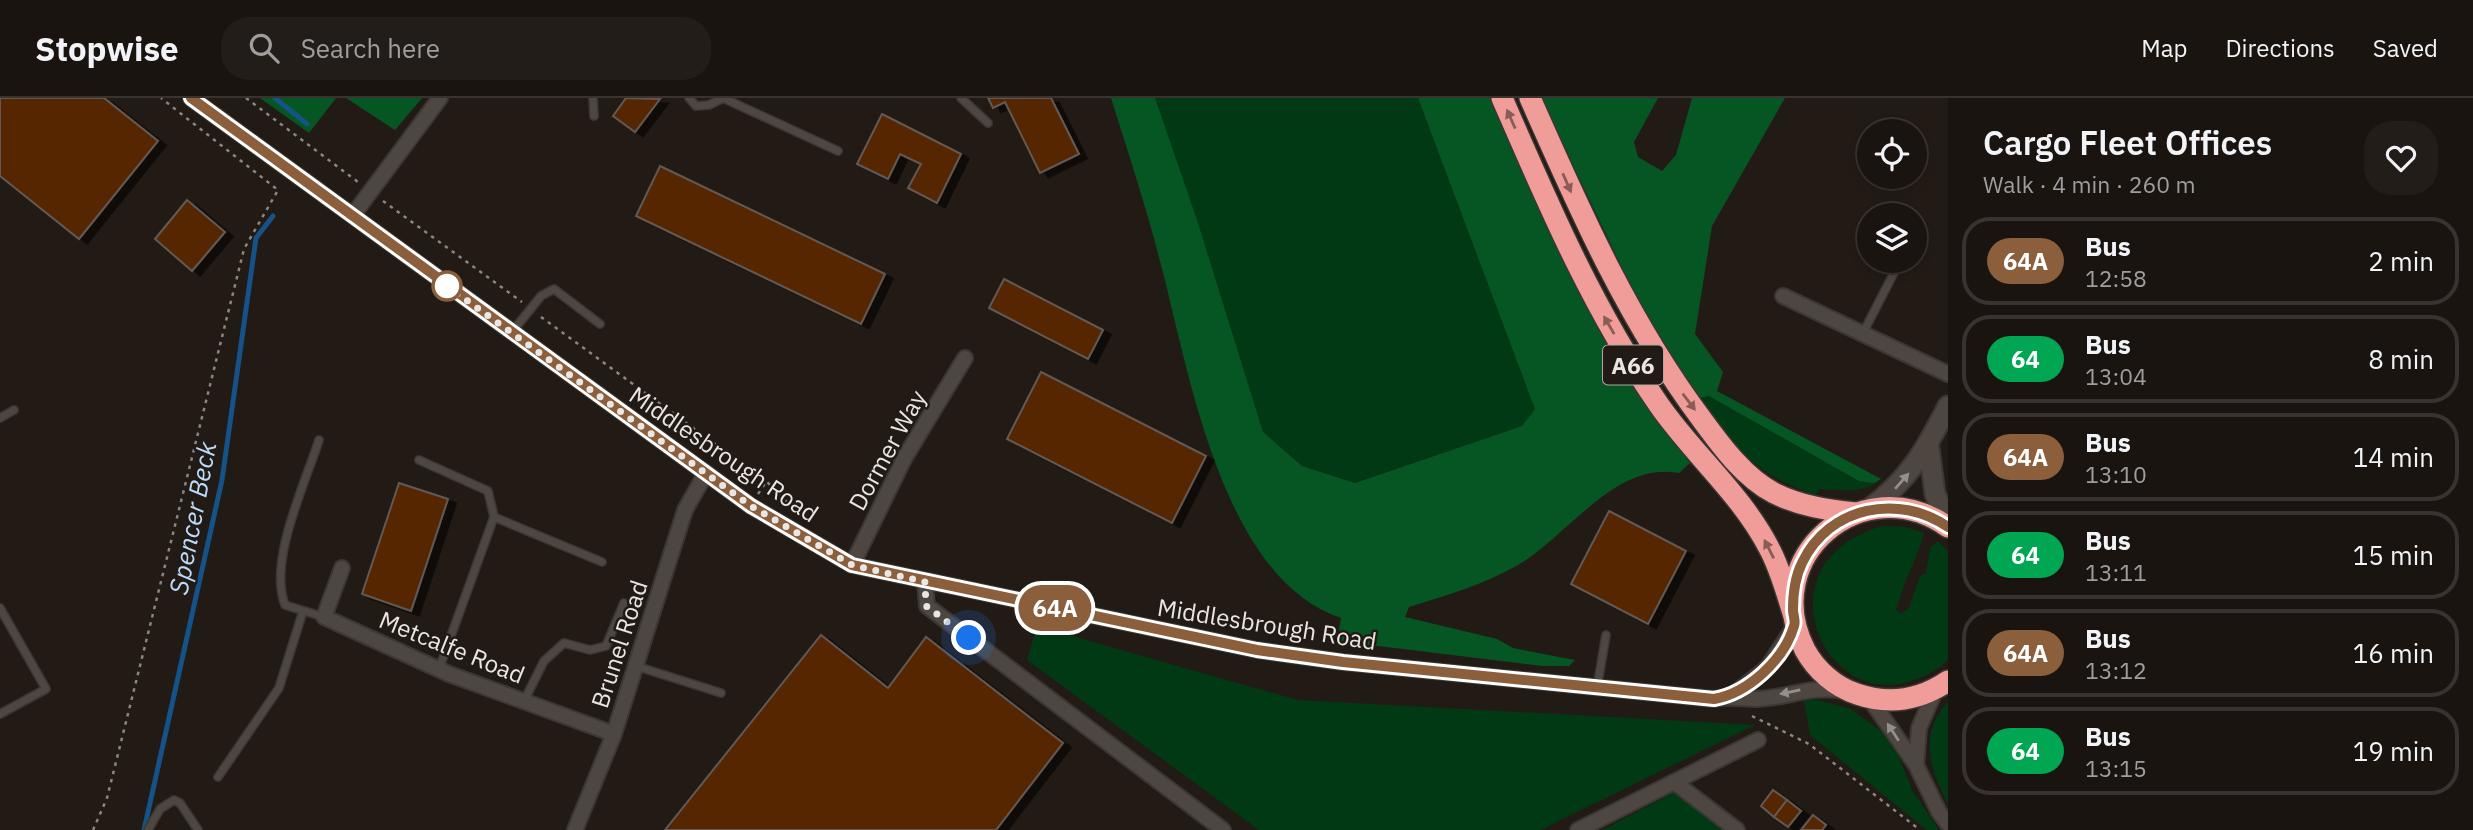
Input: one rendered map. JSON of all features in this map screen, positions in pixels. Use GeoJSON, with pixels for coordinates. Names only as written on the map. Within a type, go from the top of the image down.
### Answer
{"type":"FeatureCollection","features":[{"type":"Feature","properties":{"kind":"highway","name":"A66"},"geometry":{"type":"LineString","coordinates":[[1502,98],[1566,245],[1592,296],[1659,406],[1755,525],[1770,548],[1810,660],[1827,678],[1847,691],[1870,699],[1895,701],[1942,685]]}},
{"type":"Feature","properties":{"kind":"highway","name":"A66"},"geometry":{"type":"LineString","coordinates":[[1530,98],[1595,245],[1629,311],[1670,376],[1741,468],[1772,492],[1804,505],[1863,511],[1892,507],[1914,510],[1948,525]]}},
{"type":"Feature","properties":{"kind":"highway","name":"A66"},"geometry":{"type":"LineString","coordinates":[[1794,618],[1794,587],[1801,563],[1815,542],[1834,525],[1863,511]]}},
{"type":"Feature","properties":{"kind":"main road"},"geometry":{"type":"LineString","coordinates":[[1863,511],[1896,488],[1929,447],[1948,406]]}},
{"type":"Feature","properties":{"kind":"main road"},"geometry":{"type":"LineString","coordinates":[[1929,447],[1935,494],[1948,525]]}},
{"type":"Feature","properties":{"kind":"street","name":"Middlesbrough Road"},"geometry":{"type":"LineString","coordinates":[[191,98],[751,506],[852,565],[1257,650],[1343,662],[1714,699],[1733,695],[1758,699],[1815,688],[1847,691]]}},
{"type":"Feature","properties":{"kind":"street"},"geometry":{"type":"LineString","coordinates":[[353,215],[440,98]]}},
{"type":"Feature","properties":{"kind":"street"},"geometry":{"type":"LineString","coordinates":[[1783,296],[1948,374]]}},
{"type":"Feature","properties":{"kind":"street","name":"Dormer Way"},"geometry":{"type":"LineString","coordinates":[[852,565],[905,457],[965,358]]}},
{"type":"Feature","properties":{"kind":"street","name":"Brunel Road"},"geometry":{"type":"LineString","coordinates":[[575,830],[614,734],[685,510],[706,473]]}},
{"type":"Feature","properties":{"kind":"street"},"geometry":{"type":"LineString","coordinates":[[324,617],[342,568]]}},
{"type":"Feature","properties":{"kind":"street"},"geometry":{"type":"LineString","coordinates":[[925,582],[926,606],[1223,830]]}},
{"type":"Feature","properties":{"kind":"street","name":"Metcalfe Road"},"geometry":{"type":"LineString","coordinates":[[324,617],[439,669],[614,734]]}},
{"type":"Feature","properties":{"kind":"street"},"geometry":{"type":"LineString","coordinates":[[1733,695],[1768,667],[1794,618]]}},
{"type":"Feature","properties":{"kind":"street"},"geometry":{"type":"LineString","coordinates":[[1916,765],[1919,728],[1942,685]]}},
{"type":"Feature","properties":{"kind":"street"},"geometry":{"type":"LineString","coordinates":[[1870,699],[1916,765],[1948,824]]}},
{"type":"Feature","properties":{"kind":"street"},"geometry":{"type":"LineString","coordinates":[[1578,830],[1758,740]]}},
{"type":"Feature","properties":{"kind":"street"},"geometry":{"type":"LineString","coordinates":[[1674,782],[1737,830]]}},
{"type":"Feature","properties":{"kind":"lane"},"geometry":{"type":"LineString","coordinates":[[593,98],[594,116]]}},
{"type":"Feature","properties":{"kind":"lane"},"geometry":{"type":"LineString","coordinates":[[689,98],[696,106],[709,105],[723,99],[838,151]]}},
{"type":"Feature","properties":{"kind":"lane"},"geometry":{"type":"LineString","coordinates":[[961,98],[988,123]]}},
{"type":"Feature","properties":{"kind":"lane"},"geometry":{"type":"LineString","coordinates":[[1862,334],[1894,273]]}},
{"type":"Feature","properties":{"kind":"lane"},"geometry":{"type":"LineString","coordinates":[[512,332],[530,308],[547,291],[554,289],[600,324]]}},
{"type":"Feature","properties":{"kind":"lane"},"geometry":{"type":"LineString","coordinates":[[0,418],[14,411]]}},
{"type":"Feature","properties":{"kind":"lane"},"geometry":{"type":"LineString","coordinates":[[319,440],[290,530],[281,571],[280,591],[285,605],[324,617]]}},
{"type":"Feature","properties":{"kind":"lane"},"geometry":{"type":"LineString","coordinates":[[419,460],[488,491],[494,517],[439,669]]}},
{"type":"Feature","properties":{"kind":"lane"},"geometry":{"type":"LineString","coordinates":[[494,517],[602,562]]}},
{"type":"Feature","properties":{"kind":"lane"},"geometry":{"type":"LineString","coordinates":[[524,701],[544,661],[564,643],[590,650],[606,646],[624,603]]}},
{"type":"Feature","properties":{"kind":"lane"},"geometry":{"type":"LineString","coordinates":[[0,608],[46,689],[0,714]]}},
{"type":"Feature","properties":{"kind":"lane"},"geometry":{"type":"LineString","coordinates":[[218,777],[279,688],[303,611]]}},
{"type":"Feature","properties":{"kind":"lane"},"geometry":{"type":"LineString","coordinates":[[1597,688],[1606,635]]}},
{"type":"Feature","properties":{"kind":"lane"},"geometry":{"type":"LineString","coordinates":[[636,666],[721,693]]}},
{"type":"Feature","properties":{"kind":"lane"},"geometry":{"type":"LineString","coordinates":[[148,830],[160,809],[174,800],[180,803],[198,830]]}},
{"type":"Feature","properties":{"kind":"path"},"geometry":{"type":"LineString","coordinates":[[93,830],[107,798],[244,249],[278,190],[161,98]]}},
{"type":"Feature","properties":{"kind":"path"},"geometry":{"type":"LineString","coordinates":[[246,98],[766,481],[804,518]]}},
{"type":"Feature","properties":{"kind":"path"},"geometry":{"type":"LineString","coordinates":[[1742,715],[1753,716],[1809,744],[1920,830]]}},
{"type":"Feature","properties":{"kind":"green space"},"geometry":{"type":"Polygon","coordinates":[[[260,98],[336,98],[309,133],[260,98]]]}},
{"type":"Feature","properties":{"kind":"green space"},"geometry":{"type":"Polygon","coordinates":[[[346,98],[422,98],[395,130],[346,98]]]}},
{"type":"Feature","properties":{"kind":"green space"},"geometry":{"type":"Polygon","coordinates":[[[1111,98],[1155,98],[1197,220],[1263,432],[1302,466],[1355,483],[1522,426],[1535,409],[1418,98],[1490,98],[1532,194],[1578,287],[1630,377],[1690,463],[1679,473],[1656,472],[1634,478],[1613,489],[1518,565],[1478,584],[1409,607],[1405,617],[1497,639],[1513,648],[1575,660],[1569,666],[1542,666],[1337,641],[1341,618],[1300,596],[1266,561],[1239,516],[1216,465],[1198,411],[1149,220],[1111,98]]]}},
{"type":"Feature","properties":{"kind":"green space"},"geometry":{"type":"Polygon","coordinates":[[[1154,98],[1418,98],[1536,409],[1522,426],[1355,483],[1302,466],[1263,432],[1154,98]]]}},
{"type":"Feature","properties":{"kind":"green space"},"geometry":{"type":"Polygon","coordinates":[[[1541,98],[1658,98],[1634,142],[1638,157],[1662,171],[1676,155],[1692,98],[1785,98],[1712,226],[1695,334],[1723,372],[1717,391],[1881,479],[1874,483],[1859,481],[1709,396],[1699,398],[1648,322],[1541,98]]]}},
{"type":"Feature","properties":{"kind":"green space"},"geometry":{"type":"Polygon","coordinates":[[[1709,396],[1873,483],[1881,479],[1874,484],[1859,489],[1819,489],[1816,495],[1776,478],[1748,458],[1699,398],[1709,396]]]}},
{"type":"Feature","properties":{"kind":"green space"},"geometry":{"type":"Polygon","coordinates":[[[1883,526],[1906,527],[1924,533],[1896,609],[1901,614],[1909,608],[1920,576],[1926,573],[1930,548],[1938,541],[1948,551],[1948,659],[1931,672],[1911,681],[1879,684],[1851,674],[1830,654],[1816,628],[1813,598],[1822,569],[1845,544],[1883,526]]]}},
{"type":"Feature","properties":{"kind":"green space"},"geometry":{"type":"Polygon","coordinates":[[[1037,626],[1298,700],[1755,725],[1540,830],[1259,830],[1027,660],[1037,626]]]}},
{"type":"Feature","properties":{"kind":"green space"},"geometry":{"type":"Polygon","coordinates":[[[1815,699],[1851,709],[1881,731],[1899,757],[1912,790],[1939,830],[1927,830],[1810,735],[1804,701],[1815,699]]]}},
{"type":"Feature","properties":{"kind":"green space"},"geometry":{"type":"Polygon","coordinates":[[[1948,702],[1948,804],[1932,765],[1930,739],[1933,726],[1948,702]]]}},
{"type":"Feature","properties":{"kind":"green space"},"geometry":{"type":"Polygon","coordinates":[[[1677,791],[1728,830],[1602,830],[1677,791]]]}},
{"type":"Feature","properties":{"kind":"building"},"geometry":{"type":"Polygon","coordinates":[[[0,98],[104,98],[158,141],[79,239],[0,176],[0,98]]]}},
{"type":"Feature","properties":{"kind":"building"},"geometry":{"type":"Polygon","coordinates":[[[626,98],[660,99],[635,132],[613,116],[626,98]]]}},
{"type":"Feature","properties":{"kind":"building"},"geometry":{"type":"Polygon","coordinates":[[[988,98],[1051,98],[1079,154],[1040,173],[1005,102],[993,108],[988,98]]]}},
{"type":"Feature","properties":{"kind":"building"},"geometry":{"type":"Polygon","coordinates":[[[882,114],[961,154],[937,203],[908,188],[921,164],[900,154],[888,179],[857,164],[882,114]]]}},
{"type":"Feature","properties":{"kind":"building"},"geometry":{"type":"Polygon","coordinates":[[[660,166],[885,274],[861,324],[636,216],[660,166]]]}},
{"type":"Feature","properties":{"kind":"building"},"geometry":{"type":"Polygon","coordinates":[[[187,200],[225,232],[192,271],[155,239],[187,200]]]}},
{"type":"Feature","properties":{"kind":"building"},"geometry":{"type":"Polygon","coordinates":[[[1004,279],[1103,330],[1088,359],[989,308],[1004,279]]]}},
{"type":"Feature","properties":{"kind":"building"},"geometry":{"type":"Polygon","coordinates":[[[1041,372],[1206,456],[1172,523],[1007,439],[1041,372]]]}},
{"type":"Feature","properties":{"kind":"building"},"geometry":{"type":"Polygon","coordinates":[[[399,483],[448,499],[411,611],[362,594],[399,483]]]}},
{"type":"Feature","properties":{"kind":"building"},"geometry":{"type":"Polygon","coordinates":[[[1609,511],[1686,551],[1648,624],[1571,584],[1609,511]]]}},
{"type":"Feature","properties":{"kind":"building"},"geometry":{"type":"Polygon","coordinates":[[[821,635],[888,688],[926,637],[1063,743],[996,830],[665,830],[821,635]]]}},
{"type":"Feature","properties":{"kind":"building"},"geometry":{"type":"Polygon","coordinates":[[[1773,790],[1787,800],[1774,817],[1761,806],[1773,790]]]}},
{"type":"Feature","properties":{"kind":"building"},"geometry":{"type":"Polygon","coordinates":[[[1787,800],[1801,811],[1788,827],[1774,817],[1787,800]]]}},
{"type":"Feature","properties":{"kind":"building"},"geometry":{"type":"Polygon","coordinates":[[[1813,815],[1826,825],[1822,830],[1801,830],[1813,815]]]}},
{"type":"Feature","properties":{"kind":"waterway","name":"Spencer Beck"},"geometry":{"type":"LineString","coordinates":[[275,98],[307,124]]}},
{"type":"Feature","properties":{"kind":"waterway","name":"Spencer Beck"},"geometry":{"type":"LineString","coordinates":[[144,830],[222,480],[256,238],[273,216]]}},
{"type":"Feature","properties":{"kind":"bus line","name":"64A"},"geometry":{"type":"LineString","coordinates":[[191,98],[751,506],[852,565],[1257,650],[1343,662],[1714,699],[1733,695],[1752,682],[1780,652],[1796,624],[1793,613],[1794,587],[1801,563],[1815,542],[1834,525],[1856,513],[1892,507],[1914,510],[1948,527]]}},
{"type":"Feature","properties":{"kind":"route"},"geometry":{"type":"LineString","coordinates":[[447,286],[751,506],[852,565],[925,582],[926,606],[969,638]]}}]}
